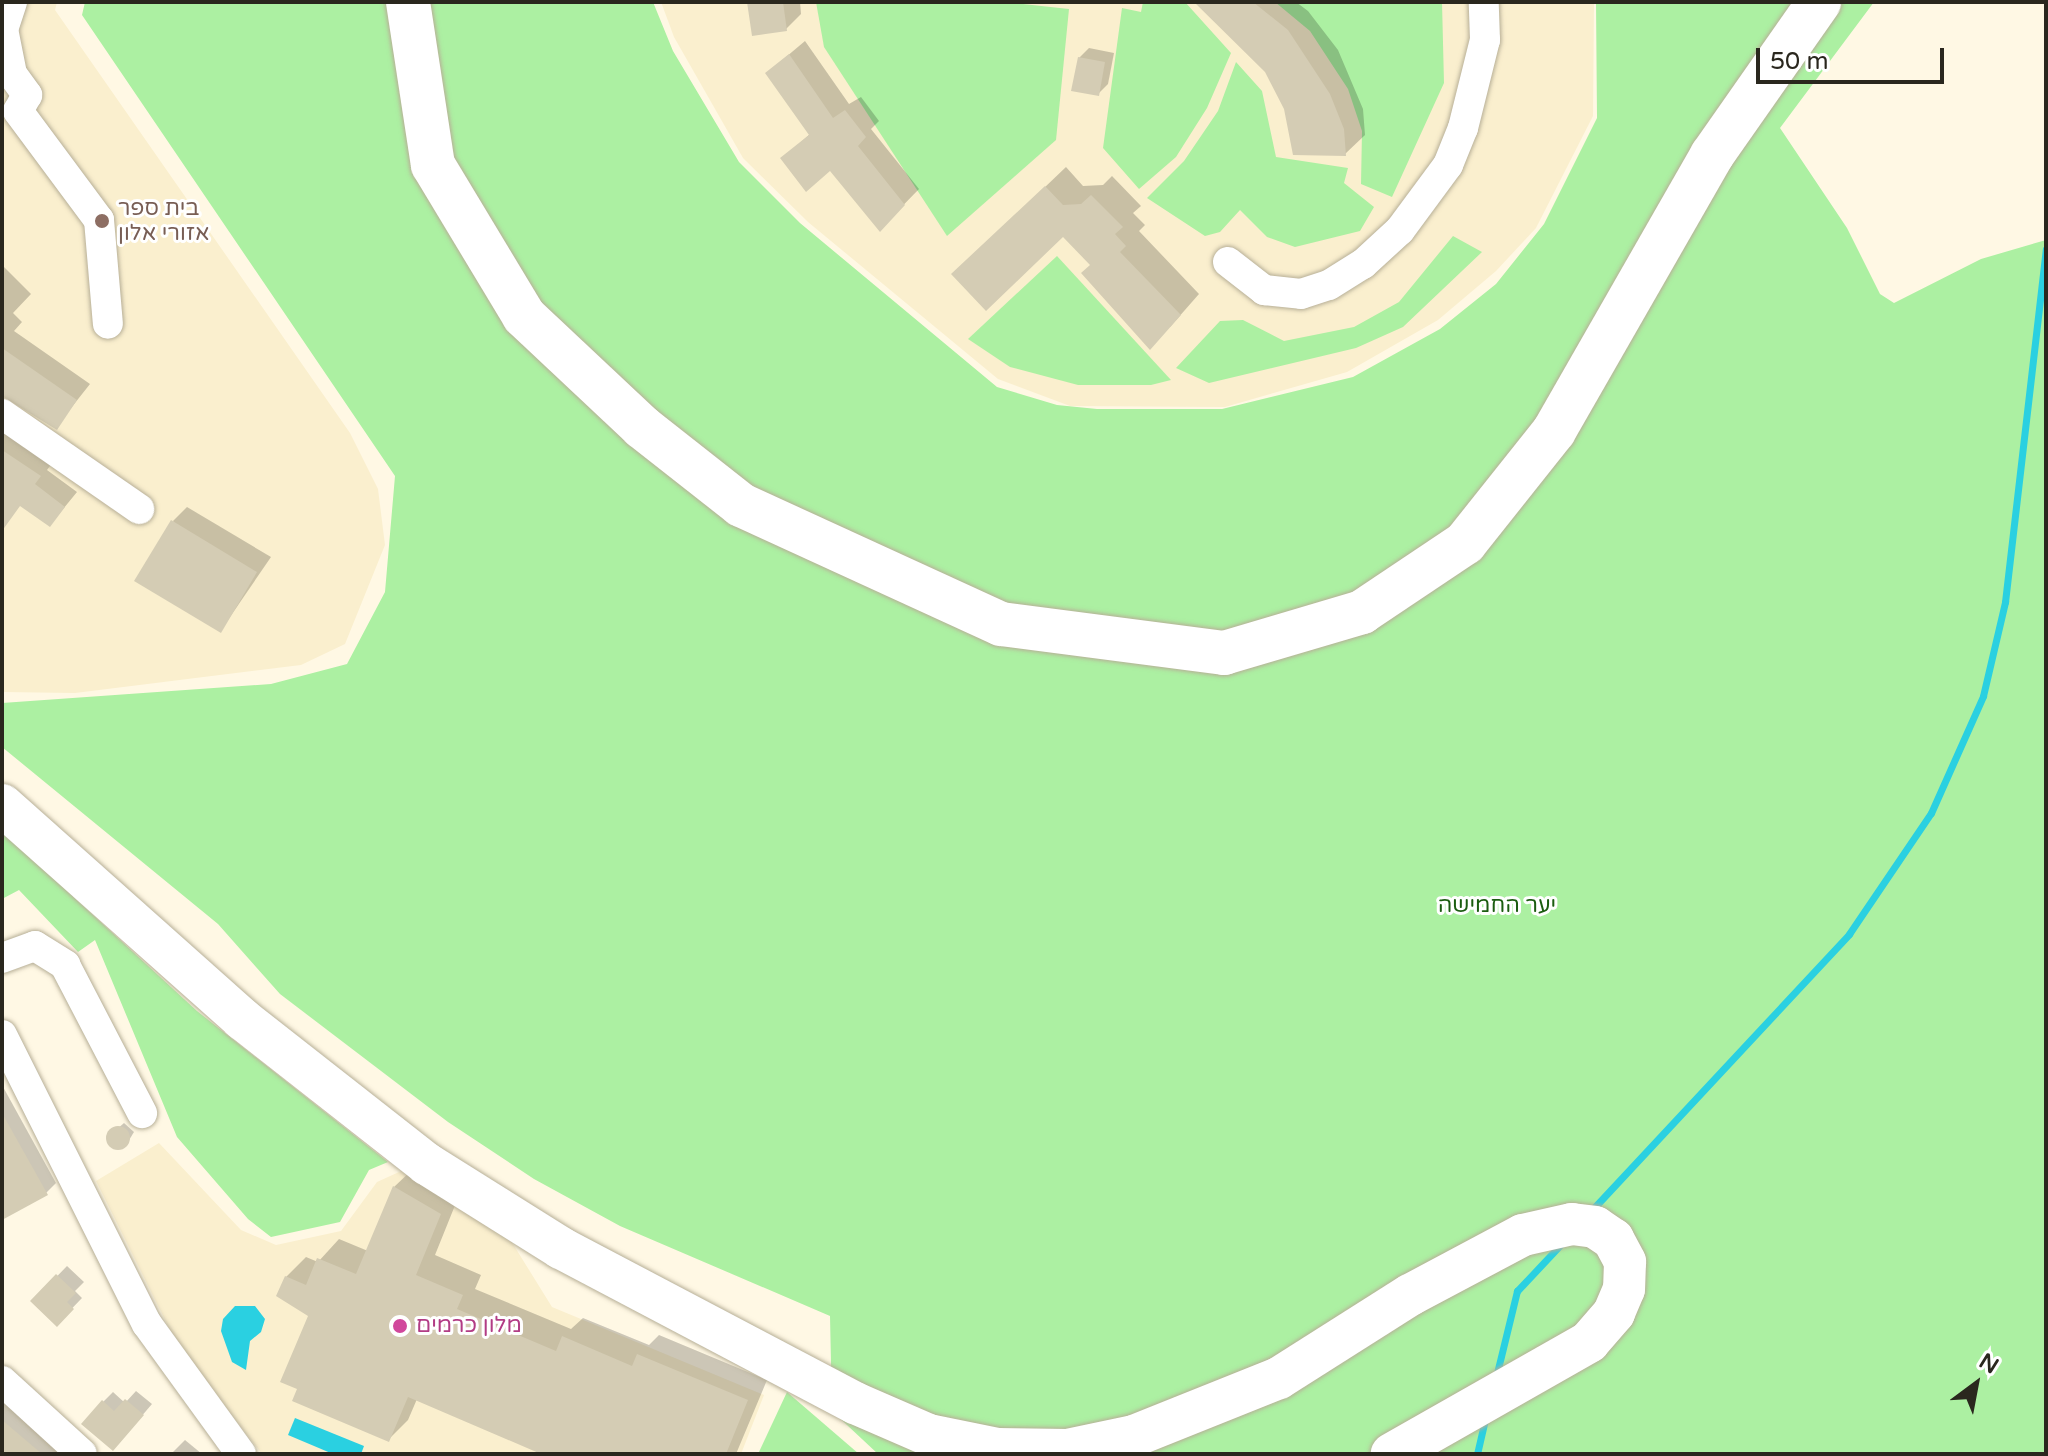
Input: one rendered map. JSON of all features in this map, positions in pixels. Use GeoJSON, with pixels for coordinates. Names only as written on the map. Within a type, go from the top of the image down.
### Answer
{"type":"FeatureCollection","features":[{"type":"Feature","properties":{"kind":"main road"},"geometry":{"type":"LineString","coordinates":[[408,2],[433,165],[524,316],[642,427],[741,505],[1001,624],[1224,653],[1362,612],[1465,543],[1554,431],[1712,155],[1819,2]]}},
{"type":"Feature","properties":{"kind":"main road"},"geometry":{"type":"LineString","coordinates":[[2,805],[242,1019],[427,1164],[561,1248],[855,1403],[929,1435],[1011,1449],[1067,1450],[1134,1436],[1279,1378],[1410,1295],[1523,1235],[1572,1224],[1595,1227],[1613,1239],[1625,1262],[1624,1289],[1614,1313],[1589,1342],[1392,1454]]}},
{"type":"Feature","properties":{"kind":"street"},"geometry":{"type":"LineString","coordinates":[[12,2],[3,29],[12,74],[27,95],[18,111],[99,220],[108,324]]}},
{"type":"Feature","properties":{"kind":"street"},"geometry":{"type":"LineString","coordinates":[[1228,262],[1264,290],[1301,294],[1329,285],[1363,264],[1400,230],[1448,165],[1463,128],[1485,40],[1484,2]]}},
{"type":"Feature","properties":{"kind":"street"},"geometry":{"type":"LineString","coordinates":[[2,414],[139,509]]}},
{"type":"Feature","properties":{"kind":"street"},"geometry":{"type":"LineString","coordinates":[[2,958],[35,946],[65,965],[142,1113]]}},
{"type":"Feature","properties":{"kind":"street"},"geometry":{"type":"LineString","coordinates":[[2,1035],[147,1324],[241,1454]]}},
{"type":"Feature","properties":{"kind":"street"},"geometry":{"type":"LineString","coordinates":[[2,1381],[82,1454]]}},
{"type":"Feature","properties":{"kind":"shaded area","name":"בית ספר אזורי אלון"},"geometry":{"type":"Polygon","coordinates":[[[2,2],[57,2],[55,10],[350,433],[378,489],[385,545],[345,644],[301,665],[75,693],[2,692],[2,2]]]}},
{"type":"Feature","properties":{"kind":"shaded area"},"geometry":{"type":"Polygon","coordinates":[[[661,2],[1594,2],[1593,116],[1536,228],[1496,271],[1438,320],[1347,372],[1225,407],[1070,406],[998,379],[808,222],[743,158],[674,37],[661,2]]]}},
{"type":"Feature","properties":{"kind":"shaded area"},"geometry":{"type":"Polygon","coordinates":[[[159,1143],[241,1230],[276,1245],[341,1231],[377,1182],[410,1167],[508,1236],[552,1307],[764,1395],[741,1454],[262,1454],[178,1346],[96,1181],[159,1143]]]}},
{"type":"Feature","properties":{"kind":"green space","name":"יער החמישה"},"geometry":{"type":"Polygon","coordinates":[[[85,2],[653,2],[673,51],[739,162],[800,223],[997,387],[1057,405],[1097,409],[1222,409],[1353,377],[1440,329],[1496,284],[1544,224],[1597,118],[1596,2],[1874,2],[1780,128],[1847,228],[1880,294],[1894,303],[1981,259],[2046,240],[2046,1454],[878,1454],[832,1411],[830,1316],[620,1226],[534,1179],[448,1122],[280,994],[218,924],[2,747],[2,703],[271,684],[347,664],[385,592],[395,476],[82,15],[85,2]]]}},
{"type":"Feature","properties":{"kind":"green space"},"geometry":{"type":"Polygon","coordinates":[[[816,2],[1005,2],[1069,9],[1056,140],[947,236],[824,47],[816,2]]]}},
{"type":"Feature","properties":{"kind":"green space"},"geometry":{"type":"Polygon","coordinates":[[[1143,2],[1185,2],[1231,53],[1207,108],[1176,157],[1139,189],[1103,148],[1122,8],[1141,12],[1143,2]]]}},
{"type":"Feature","properties":{"kind":"green space"},"geometry":{"type":"Polygon","coordinates":[[[1275,2],[1442,2],[1444,83],[1392,197],[1361,184],[1362,131],[1348,89],[1310,31],[1275,2]]]}},
{"type":"Feature","properties":{"kind":"green space"},"geometry":{"type":"Polygon","coordinates":[[[1236,62],[1262,91],[1276,157],[1348,168],[1344,183],[1374,207],[1360,231],[1295,247],[1267,237],[1240,210],[1220,232],[1205,236],[1147,198],[1184,161],[1218,111],[1236,62]]]}},
{"type":"Feature","properties":{"kind":"green space"},"geometry":{"type":"Polygon","coordinates":[[[1453,236],[1482,252],[1403,327],[1356,348],[1209,383],[1176,368],[1220,321],[1243,320],[1284,341],[1354,327],[1399,302],[1453,236]]]}},
{"type":"Feature","properties":{"kind":"green space"},"geometry":{"type":"Polygon","coordinates":[[[1057,256],[1171,380],[1151,385],[1078,385],[1010,367],[968,339],[1057,256]]]}},
{"type":"Feature","properties":{"kind":"green space"},"geometry":{"type":"Polygon","coordinates":[[[2,831],[197,1011],[388,1162],[369,1170],[340,1222],[271,1237],[248,1219],[177,1137],[95,940],[78,952],[19,890],[2,899],[2,831]]]}},
{"type":"Feature","properties":{"kind":"green space"},"geometry":{"type":"Polygon","coordinates":[[[787,1392],[859,1454],[758,1454],[787,1392]]]}},
{"type":"Feature","properties":{"kind":"water"},"geometry":{"type":"Polygon","coordinates":[[[235,1306],[255,1306],[265,1319],[261,1332],[250,1341],[246,1370],[232,1362],[221,1331],[223,1319],[235,1306]]]}},
{"type":"Feature","properties":{"kind":"water"},"geometry":{"type":"Polygon","coordinates":[[[295,1418],[364,1446],[361,1454],[333,1454],[288,1435],[295,1418]]]}},
{"type":"Feature","properties":{"kind":"building"},"geometry":{"type":"Polygon","coordinates":[[[747,2],[783,2],[787,31],[752,36],[747,2]]]}},
{"type":"Feature","properties":{"kind":"building"},"geometry":{"type":"Polygon","coordinates":[[[1194,2],[1253,2],[1288,30],[1330,94],[1344,129],[1346,156],[1293,155],[1284,109],[1265,72],[1194,2]]]}},
{"type":"Feature","properties":{"kind":"building"},"geometry":{"type":"Polygon","coordinates":[[[789,54],[833,118],[845,110],[866,137],[858,146],[905,205],[880,232],[830,171],[806,192],[780,158],[809,135],[765,73],[789,54]]]}},
{"type":"Feature","properties":{"kind":"building"},"geometry":{"type":"Polygon","coordinates":[[[1078,57],[1105,62],[1099,96],[1071,91],[1078,57]]]}},
{"type":"Feature","properties":{"kind":"building"},"geometry":{"type":"Polygon","coordinates":[[[1045,186],[1063,205],[1081,204],[1091,195],[1123,227],[1115,234],[1126,246],[1120,252],[1181,315],[1150,350],[1081,273],[1090,265],[1063,237],[986,311],[951,274],[1045,186]]]}},
{"type":"Feature","properties":{"kind":"building"},"geometry":{"type":"Polygon","coordinates":[[[2,348],[77,400],[57,430],[2,396],[2,348]]]}},
{"type":"Feature","properties":{"kind":"building"},"geometry":{"type":"Polygon","coordinates":[[[2,450],[41,476],[35,484],[65,507],[50,527],[20,506],[2,531],[2,450]]]}},
{"type":"Feature","properties":{"kind":"building"},"geometry":{"type":"Polygon","coordinates":[[[171,520],[257,572],[221,633],[134,581],[171,520]]]}},
{"type":"Feature","properties":{"kind":"building"},"geometry":{"type":"Polygon","coordinates":[[[2,1113],[48,1195],[2,1220],[2,1113]]]}},
{"type":"Feature","properties":{"kind":"building"},"geometry":{"type":"Polygon","coordinates":[[[118,1126],[127,1129],[130,1138],[127,1147],[118,1150],[109,1147],[106,1138],[109,1129],[118,1126]]]}},
{"type":"Feature","properties":{"kind":"building","name":"מלון כרמים"},"geometry":{"type":"Polygon","coordinates":[[[393,1186],[441,1214],[416,1275],[463,1295],[457,1309],[556,1351],[562,1336],[632,1366],[637,1354],[748,1400],[726,1454],[541,1454],[408,1397],[389,1442],[292,1401],[297,1389],[280,1382],[308,1316],[276,1296],[285,1276],[306,1285],[317,1258],[356,1274],[393,1186]]]}},
{"type":"Feature","properties":{"kind":"building"},"geometry":{"type":"Polygon","coordinates":[[[56,1274],[76,1293],[67,1302],[74,1309],[57,1327],[30,1301],[56,1274]]]}},
{"type":"Feature","properties":{"kind":"building"},"geometry":{"type":"Polygon","coordinates":[[[125,1399],[144,1415],[113,1451],[81,1424],[102,1400],[114,1411],[125,1399]]]}},
{"type":"Feature","properties":{"kind":"building"},"geometry":{"type":"Polygon","coordinates":[[[2,1420],[42,1454],[2,1454],[2,1420]]]}},
{"type":"Feature","properties":{"kind":"waterway"},"geometry":{"type":"LineString","coordinates":[[1590,1212],[1849,934],[1931,813],[1983,696],[2005,602],[2046,249]]}},
{"type":"Feature","properties":{"kind":"waterway"},"geometry":{"type":"LineString","coordinates":[[1496,1377],[1517,1291],[1563,1242]]}},
{"type":"Feature","properties":{"kind":"waterway"},"geometry":{"type":"LineString","coordinates":[[1477,1454],[1485,1420]]}},
{"type":"Feature","properties":{"kind":"place","name":"בית ספר אזורי אלון"},"geometry":{"type":"Point","coordinates":[102,221]}},
{"type":"Feature","properties":{"kind":"place","name":"מלון כרמים"},"geometry":{"type":"Point","coordinates":[400,1326]}}]}
